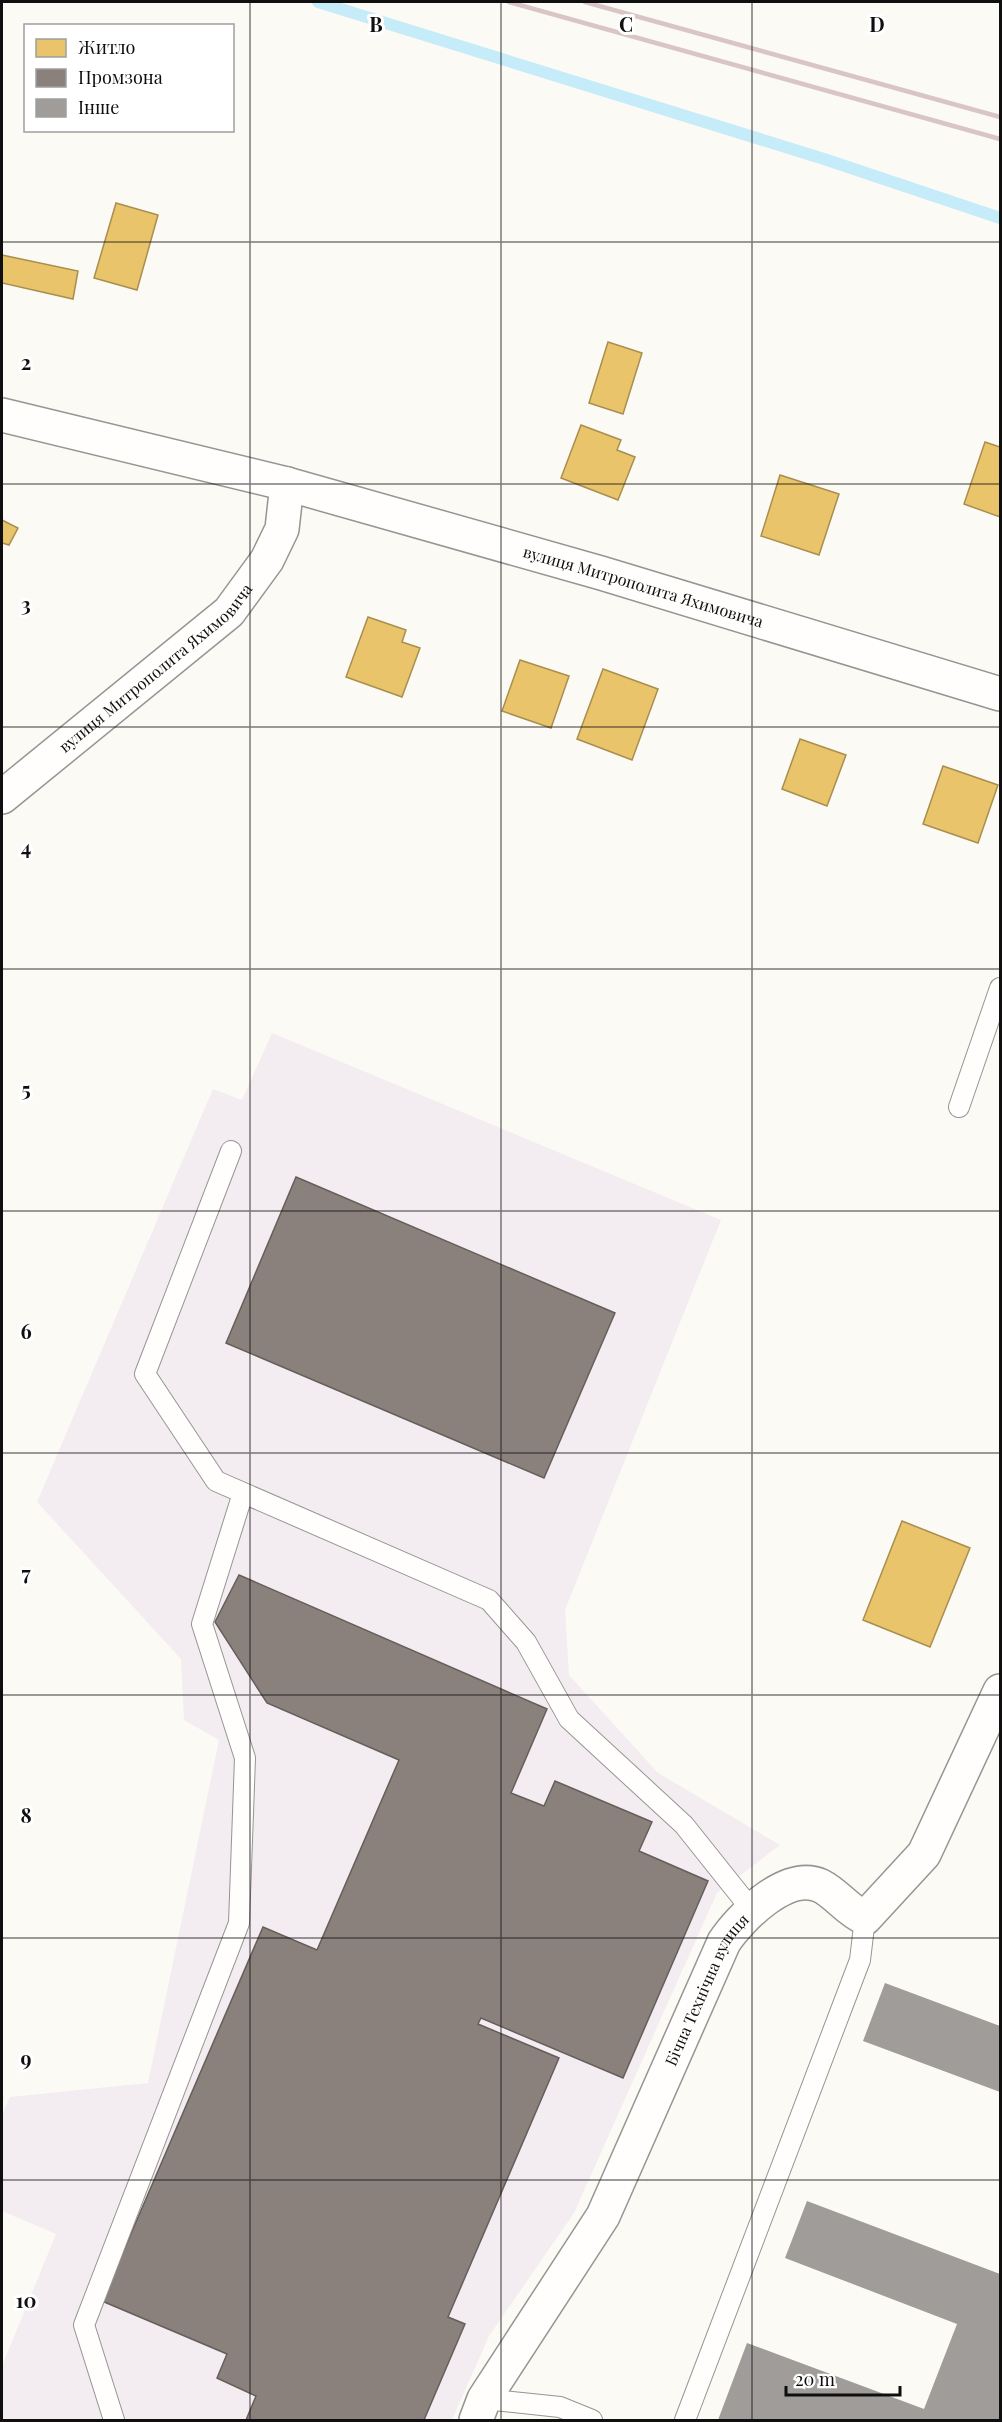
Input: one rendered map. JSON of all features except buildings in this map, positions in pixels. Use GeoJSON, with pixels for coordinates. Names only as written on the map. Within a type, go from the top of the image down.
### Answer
{"type":"FeatureCollection","features":[{"type":"Feature","properties":{"kind":"street","name":"вулиця Митрополита Яхимовича"},"geometry":{"type":"LineString","coordinates":[[2,414],[287,484],[601,573],[1000,694]]}},
{"type":"Feature","properties":{"kind":"street","name":"вулиця Митрополита Яхимовича"},"geometry":{"type":"LineString","coordinates":[[2,797],[229,612],[267,560],[282,529],[287,484]]}},
{"type":"Feature","properties":{"kind":"street"},"geometry":{"type":"LineString","coordinates":[[866,1918],[924,1854],[1000,1690]]}},
{"type":"Feature","properties":{"kind":"street","name":"Бічна Технічна вулиця"},"geometry":{"type":"LineString","coordinates":[[480,2410],[603,2216],[724,1942],[751,1909],[776,1893],[803,1883],[821,1886],[855,1914],[866,1918]]}},
{"type":"Feature","properties":{"kind":"lane"},"geometry":{"type":"LineString","coordinates":[[959,1107],[1000,988]]}},
{"type":"Feature","properties":{"kind":"lane"},"geometry":{"type":"LineString","coordinates":[[231,1151],[145,1374],[216,1481],[489,1600],[526,1642],[569,1719],[684,1825],[751,1909]]}},
{"type":"Feature","properties":{"kind":"lane"},"geometry":{"type":"LineString","coordinates":[[114,2421],[84,2325],[239,1923],[244,1758],[202,1624],[243,1493]]}},
{"type":"Feature","properties":{"kind":"lane"},"geometry":{"type":"LineString","coordinates":[[685,2421],[860,1960],[866,1918]]}},
{"type":"Feature","properties":{"kind":"lane"},"geometry":{"type":"LineString","coordinates":[[480,2410],[560,2407],[592,2421]]}},
{"type":"Feature","properties":{"kind":"shaded area"},"geometry":{"type":"Polygon","coordinates":[[[272,1033],[721,1220],[565,1610],[569,1675],[658,1773],[780,1845],[717,1893],[574,2213],[489,2336],[452,2420],[2,2420],[2,2366],[56,2234],[2,2211],[2,2115],[10,2097],[148,2083],[219,1740],[184,1720],[181,1659],[37,1502],[213,1089],[242,1100],[272,1033]]]}},
{"type":"Feature","properties":{"kind":"waterway"},"geometry":{"type":"LineString","coordinates":[[318,2],[824,159],[1000,218]]}},
{"type":"Feature","properties":{"kind":"railway"},"geometry":{"type":"LineString","coordinates":[[509,2],[1000,139]]}},
{"type":"Feature","properties":{"kind":"railway"},"geometry":{"type":"LineString","coordinates":[[585,2],[1000,117]]}}]}
